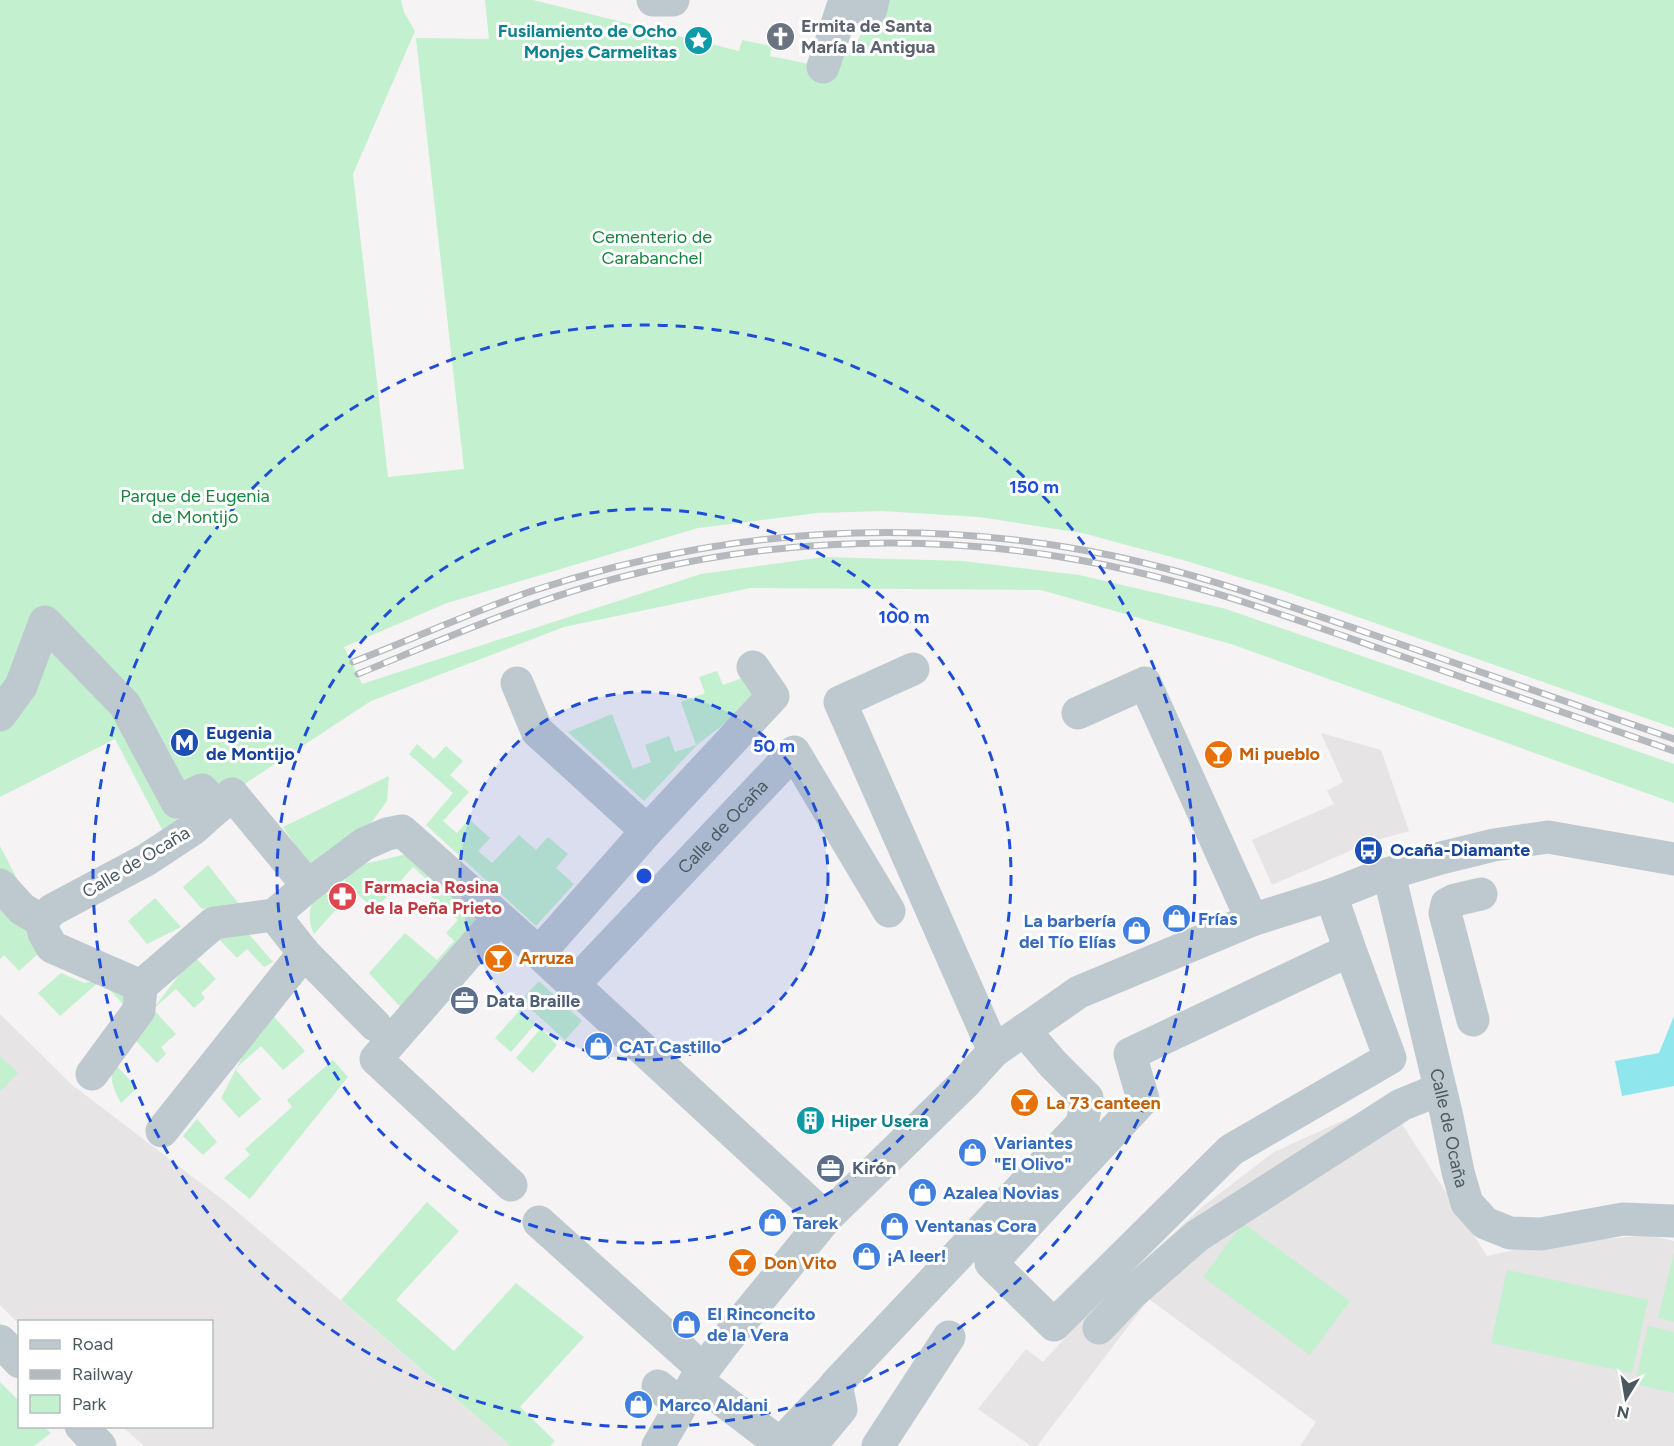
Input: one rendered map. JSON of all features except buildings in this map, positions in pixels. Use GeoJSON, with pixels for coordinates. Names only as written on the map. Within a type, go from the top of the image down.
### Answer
{"type":"FeatureCollection","features":[{"type":"Feature","properties":{"kind":"street"},"geometry":{"type":"LineString","coordinates":[[656,0],[673,0]]}},
{"type":"Feature","properties":{"kind":"street"},"geometry":{"type":"LineString","coordinates":[[846,0],[851,9],[861,14],[871,9],[873,0]]}},
{"type":"Feature","properties":{"kind":"street"},"geometry":{"type":"LineString","coordinates":[[823,67],[846,0]]}},
{"type":"Feature","properties":{"kind":"street"},"geometry":{"type":"LineString","coordinates":[[0,715],[21,686],[45,622],[125,705],[177,802],[202,790],[231,806],[308,886]]}},
{"type":"Feature","properties":{"kind":"street"},"geometry":{"type":"LineString","coordinates":[[539,953],[647,831],[773,696],[753,667]]}},
{"type":"Feature","properties":{"kind":"street"},"geometry":{"type":"LineString","coordinates":[[913,669],[840,702],[994,1051]]}},
{"type":"Feature","properties":{"kind":"street"},"geometry":{"type":"LineString","coordinates":[[517,683],[537,731],[647,831]]}},
{"type":"Feature","properties":{"kind":"street"},"geometry":{"type":"LineString","coordinates":[[1078,713],[1145,684],[1252,920]]}},
{"type":"Feature","properties":{"kind":"street","name":"Calle de Ocaña"},"geometry":{"type":"LineString","coordinates":[[573,985],[794,752],[889,911]]}},
{"type":"Feature","properties":{"kind":"street","name":"Calle de Ocaña"},"geometry":{"type":"LineString","coordinates":[[42,921],[52,910],[146,860],[231,806]]}},
{"type":"Feature","properties":{"kind":"street"},"geometry":{"type":"LineString","coordinates":[[92,1074],[138,1010],[141,986],[214,923],[274,915],[364,844],[387,834],[402,831],[539,953],[826,1218]]}},
{"type":"Feature","properties":{"kind":"street"},"geometry":{"type":"LineString","coordinates":[[658,1446],[685,1385],[826,1218],[965,1083],[994,1051],[1078,992],[1252,920],[1389,874],[1494,845],[1548,837],[1674,859]]}},
{"type":"Feature","properties":{"kind":"street","name":"Calle de Ocaña"},"geometry":{"type":"LineString","coordinates":[[1389,874],[1458,1173],[1467,1203],[1485,1223],[1510,1233],[1541,1234],[1623,1219],[1674,1221]]}},
{"type":"Feature","properties":{"kind":"street"},"geometry":{"type":"LineString","coordinates":[[0,885],[22,909],[42,921],[44,933],[52,947],[141,986]]}},
{"type":"Feature","properties":{"kind":"street"},"geometry":{"type":"LineString","coordinates":[[1473,1020],[1445,913],[1448,904],[1455,900],[1481,894]]}},
{"type":"Feature","properties":{"kind":"street"},"geometry":{"type":"LineString","coordinates":[[1331,895],[1390,1058],[1231,1150],[1054,1325],[991,1263],[1143,1099],[1130,1054],[1350,950]]}},
{"type":"Feature","properties":{"kind":"street"},"geometry":{"type":"LineString","coordinates":[[274,915],[304,953],[375,1025]]}},
{"type":"Feature","properties":{"kind":"street"},"geometry":{"type":"LineString","coordinates":[[499,918],[376,1059],[511,1185]]}},
{"type":"Feature","properties":{"kind":"street"},"geometry":{"type":"LineString","coordinates":[[1410,959],[1454,949]]}},
{"type":"Feature","properties":{"kind":"street"},"geometry":{"type":"LineString","coordinates":[[162,1131],[304,953]]}},
{"type":"Feature","properties":{"kind":"street"},"geometry":{"type":"LineString","coordinates":[[539,1222],[685,1385],[791,1445],[836,1384],[1082,1124],[1087,1098],[1024,1030]]}},
{"type":"Feature","properties":{"kind":"street"},"geometry":{"type":"LineString","coordinates":[[1099,1328],[1132,1293],[1197,1236],[1401,1105],[1440,1089]]}},
{"type":"Feature","properties":{"kind":"street"},"geometry":{"type":"LineString","coordinates":[[878,1446],[950,1337]]}},
{"type":"Feature","properties":{"kind":"street"},"geometry":{"type":"LineString","coordinates":[[0,1341],[18,1360]]}},
{"type":"Feature","properties":{"kind":"street"},"geometry":{"type":"LineString","coordinates":[[83,1428],[100,1446]]}},
{"type":"Feature","properties":{"kind":"shaded area"},"geometry":{"type":"Polygon","coordinates":[[[1321,733],[1381,750],[1409,831],[1370,842],[1272,885],[1252,840],[1334,804],[1327,791],[1343,782],[1321,733]]]}},
{"type":"Feature","properties":{"kind":"shaded area"},"geometry":{"type":"Polygon","coordinates":[[[0,1014],[71,1084],[227,1203],[511,1446],[144,1446],[124,1428],[213,1428],[213,1320],[18,1320],[18,1323],[0,1305],[0,1014]]]}},
{"type":"Feature","properties":{"kind":"shaded area"},"geometry":{"type":"Polygon","coordinates":[[[1388,1100],[1487,1256],[1536,1245],[1649,1235],[1674,1241],[1674,1446],[1300,1446],[1316,1422],[1149,1299],[1037,1446],[1031,1446],[978,1409],[1026,1349],[1043,1362],[1098,1302],[1202,1207],[1274,1152],[1388,1100]]]}},
{"type":"Feature","properties":{"kind":"green space"},"geometry":{"type":"Polygon","coordinates":[[[0,0],[401,0],[404,12],[415,31],[353,174],[388,477],[464,469],[416,38],[489,39],[485,0],[533,0],[739,51],[742,40],[772,46],[770,56],[829,68],[837,46],[850,50],[858,40],[871,19],[877,0],[1674,0],[1674,728],[1278,589],[1183,560],[1082,533],[979,517],[882,511],[817,513],[698,528],[447,603],[344,647],[362,684],[701,574],[824,557],[963,561],[1079,575],[1226,609],[1674,764],[1674,803],[1234,645],[1041,590],[750,588],[564,627],[371,701],[185,823],[163,831],[115,739],[0,797],[0,0]]]}},
{"type":"Feature","properties":{"kind":"green space"},"geometry":{"type":"Polygon","coordinates":[[[717,671],[723,685],[745,677],[755,700],[697,745],[644,801],[568,732],[612,714],[633,769],[651,762],[645,745],[669,736],[675,752],[696,745],[681,702],[705,693],[699,677],[717,671]]]}},
{"type":"Feature","properties":{"kind":"green space"},"geometry":{"type":"Polygon","coordinates":[[[417,744],[434,759],[446,746],[463,761],[450,775],[469,792],[443,821],[457,833],[469,819],[490,838],[478,851],[492,863],[519,835],[536,850],[548,837],[568,854],[556,868],[574,884],[536,926],[426,825],[453,793],[409,754],[417,744]]]}},
{"type":"Feature","properties":{"kind":"green space"},"geometry":{"type":"Polygon","coordinates":[[[389,776],[387,801],[369,826],[310,866],[283,827],[389,776]]]}},
{"type":"Feature","properties":{"kind":"green space"},"geometry":{"type":"Polygon","coordinates":[[[0,846],[28,900],[41,951],[19,971],[4,955],[0,959],[0,846]]]}},
{"type":"Feature","properties":{"kind":"green space"},"geometry":{"type":"Polygon","coordinates":[[[407,854],[484,923],[403,1010],[369,973],[405,933],[437,960],[454,941],[446,933],[458,920],[428,893],[434,886],[413,867],[380,904],[385,909],[380,914],[345,883],[345,873],[351,867],[407,854]]]}},
{"type":"Feature","properties":{"kind":"green space"},"geometry":{"type":"Polygon","coordinates":[[[208,865],[239,904],[202,909],[183,887],[208,865]]]}},
{"type":"Feature","properties":{"kind":"green space"},"geometry":{"type":"Polygon","coordinates":[[[319,888],[340,905],[314,934],[310,922],[310,911],[319,888]]]}},
{"type":"Feature","properties":{"kind":"green space"},"geometry":{"type":"Polygon","coordinates":[[[155,898],[181,927],[147,944],[128,921],[155,898]]]}},
{"type":"Feature","properties":{"kind":"green space"},"geometry":{"type":"Polygon","coordinates":[[[247,932],[273,962],[264,967],[247,949],[237,958],[216,936],[247,932]]]}},
{"type":"Feature","properties":{"kind":"green space"},"geometry":{"type":"Polygon","coordinates":[[[194,956],[216,979],[201,993],[205,998],[194,1008],[176,989],[153,1009],[194,956]]]}},
{"type":"Feature","properties":{"kind":"green space"},"geometry":{"type":"Polygon","coordinates":[[[61,973],[84,983],[101,980],[60,1016],[38,993],[61,973]]]}},
{"type":"Feature","properties":{"kind":"green space"},"geometry":{"type":"Polygon","coordinates":[[[101,980],[124,988],[128,1010],[101,980]]]}},
{"type":"Feature","properties":{"kind":"green space"},"geometry":{"type":"Polygon","coordinates":[[[539,981],[582,1021],[565,1040],[521,1000],[539,981]]]}},
{"type":"Feature","properties":{"kind":"green space"},"geometry":{"type":"Polygon","coordinates":[[[153,1009],[176,1034],[161,1047],[166,1054],[157,1063],[136,1041],[153,1009]]]}},
{"type":"Feature","properties":{"kind":"green space"},"geometry":{"type":"Polygon","coordinates":[[[267,1009],[305,1051],[283,1070],[261,1046],[237,1067],[267,1009]]]}},
{"type":"Feature","properties":{"kind":"green space"},"geometry":{"type":"Polygon","coordinates":[[[520,1010],[535,1024],[511,1052],[495,1038],[520,1010]]]}},
{"type":"Feature","properties":{"kind":"green space"},"geometry":{"type":"Polygon","coordinates":[[[541,1028],[557,1045],[533,1073],[516,1058],[541,1028]]]}},
{"type":"Feature","properties":{"kind":"green space"},"geometry":{"type":"Polygon","coordinates":[[[0,1056],[18,1073],[0,1092],[0,1056]]]}},
{"type":"Feature","properties":{"kind":"green space"},"geometry":{"type":"Polygon","coordinates":[[[333,1060],[348,1077],[250,1199],[224,1178],[250,1155],[245,1149],[292,1107],[287,1100],[333,1060]]]}},
{"type":"Feature","properties":{"kind":"green space"},"geometry":{"type":"Polygon","coordinates":[[[113,1062],[137,1088],[121,1103],[111,1073],[113,1062]]]}},
{"type":"Feature","properties":{"kind":"green space"},"geometry":{"type":"Polygon","coordinates":[[[236,1070],[261,1099],[239,1118],[221,1098],[236,1070]]]}},
{"type":"Feature","properties":{"kind":"green space"},"geometry":{"type":"Polygon","coordinates":[[[197,1119],[217,1142],[203,1155],[183,1136],[197,1119]]]}},
{"type":"Feature","properties":{"kind":"green space"},"geometry":{"type":"Polygon","coordinates":[[[427,1202],[459,1231],[396,1300],[454,1351],[516,1283],[584,1337],[520,1407],[555,1441],[550,1446],[511,1446],[341,1300],[427,1202]]]}},
{"type":"Feature","properties":{"kind":"green space"},"geometry":{"type":"Polygon","coordinates":[[[1243,1223],[1350,1301],[1310,1355],[1203,1277],[1243,1223]]]}},
{"type":"Feature","properties":{"kind":"green space"},"geometry":{"type":"Polygon","coordinates":[[[1674,1253],[1674,1322],[1658,1318],[1674,1253]]]}},
{"type":"Feature","properties":{"kind":"green space"},"geometry":{"type":"Polygon","coordinates":[[[1507,1270],[1648,1300],[1632,1373],[1491,1343],[1507,1270]]]}},
{"type":"Feature","properties":{"kind":"green space"},"geometry":{"type":"Polygon","coordinates":[[[1648,1326],[1674,1332],[1674,1393],[1635,1384],[1648,1326]]]}},
{"type":"Feature","properties":{"kind":"green space"},"geometry":{"type":"Polygon","coordinates":[[[0,1382],[18,1400],[18,1428],[45,1428],[51,1433],[34,1446],[0,1446],[0,1382]]]}},
{"type":"Feature","properties":{"kind":"water"},"geometry":{"type":"Polygon","coordinates":[[[1674,1016],[1674,1086],[1622,1096],[1615,1061],[1659,1053],[1674,1016]]]}},
{"type":"Feature","properties":{"kind":"railway"},"geometry":{"type":"LineString","coordinates":[[353,662],[532,591],[594,572],[657,557],[746,542],[793,537],[888,532],[936,534],[983,537],[1077,549],[1188,574],[1296,608],[1674,739]]}},
{"type":"Feature","properties":{"kind":"railway"},"geometry":{"type":"LineString","coordinates":[[358,674],[533,604],[642,572],[750,552],[805,546],[915,543],[970,546],[1079,560],[1192,586],[1674,751]]}},
{"type":"Feature","properties":{"kind":"place","name":"Ermita de Santa María la Antigua"},"geometry":{"type":"Point","coordinates":[780,36]}},
{"type":"Feature","properties":{"kind":"place","name":"Fusilamiento de Ocho Monjes Carmelitas"},"geometry":{"type":"Point","coordinates":[698,41]}},
{"type":"Feature","properties":{"kind":"place","name":"Eugenia de Montijo"},"geometry":{"type":"Point","coordinates":[185,743]}},
{"type":"Feature","properties":{"kind":"place","name":"Mi pueblo"},"geometry":{"type":"Point","coordinates":[1218,754]}},
{"type":"Feature","properties":{"kind":"place","name":"Ocaña-Diamante"},"geometry":{"type":"Point","coordinates":[1369,850]}},
{"type":"Feature","properties":{"kind":"place","name":"Farmacia Rosina de la Peña Prieto"},"geometry":{"type":"Point","coordinates":[343,897]}},
{"type":"Feature","properties":{"kind":"place","name":"Frías"},"geometry":{"type":"Point","coordinates":[1177,919]}},
{"type":"Feature","properties":{"kind":"place","name":"La barbería del Tío Elías"},"geometry":{"type":"Point","coordinates":[1137,931]}},
{"type":"Feature","properties":{"kind":"place","name":"Arruza"},"geometry":{"type":"Point","coordinates":[498,958]}},
{"type":"Feature","properties":{"kind":"place","name":"Data Braille"},"geometry":{"type":"Point","coordinates":[465,1001]}},
{"type":"Feature","properties":{"kind":"place","name":"CAT Castillo"},"geometry":{"type":"Point","coordinates":[598,1047]}},
{"type":"Feature","properties":{"kind":"place","name":"La 73 canteen"},"geometry":{"type":"Point","coordinates":[1025,1103]}},
{"type":"Feature","properties":{"kind":"place","name":"Hiper Usera"},"geometry":{"type":"Point","coordinates":[810,1121]}},
{"type":"Feature","properties":{"kind":"place","name":"Variantes \"El Olivo\""},"geometry":{"type":"Point","coordinates":[973,1153]}},
{"type":"Feature","properties":{"kind":"place","name":"Kirón"},"geometry":{"type":"Point","coordinates":[831,1168]}},
{"type":"Feature","properties":{"kind":"place","name":"Azalea Novias"},"geometry":{"type":"Point","coordinates":[922,1193]}},
{"type":"Feature","properties":{"kind":"place","name":"Tarek"},"geometry":{"type":"Point","coordinates":[772,1223]}},
{"type":"Feature","properties":{"kind":"place","name":"Ventanas Cora"},"geometry":{"type":"Point","coordinates":[894,1226]}},
{"type":"Feature","properties":{"kind":"place","name":"¡A leer!"},"geometry":{"type":"Point","coordinates":[866,1256]}},
{"type":"Feature","properties":{"kind":"place","name":"Don Vito"},"geometry":{"type":"Point","coordinates":[743,1263]}},
{"type":"Feature","properties":{"kind":"place","name":"El Rinconcito de la Vera"},"geometry":{"type":"Point","coordinates":[686,1324]}},
{"type":"Feature","properties":{"kind":"place","name":"Marco Aldani"},"geometry":{"type":"Point","coordinates":[638,1405]}},
{"type":"Feature","properties":{"kind":"park label","name":"Cementerio de Carabanchel"},"geometry":{"type":"Point","coordinates":[652,247]}},
{"type":"Feature","properties":{"kind":"park label","name":"Parque de Eugenia de Montijo"},"geometry":{"type":"Point","coordinates":[195,506]}}]}
